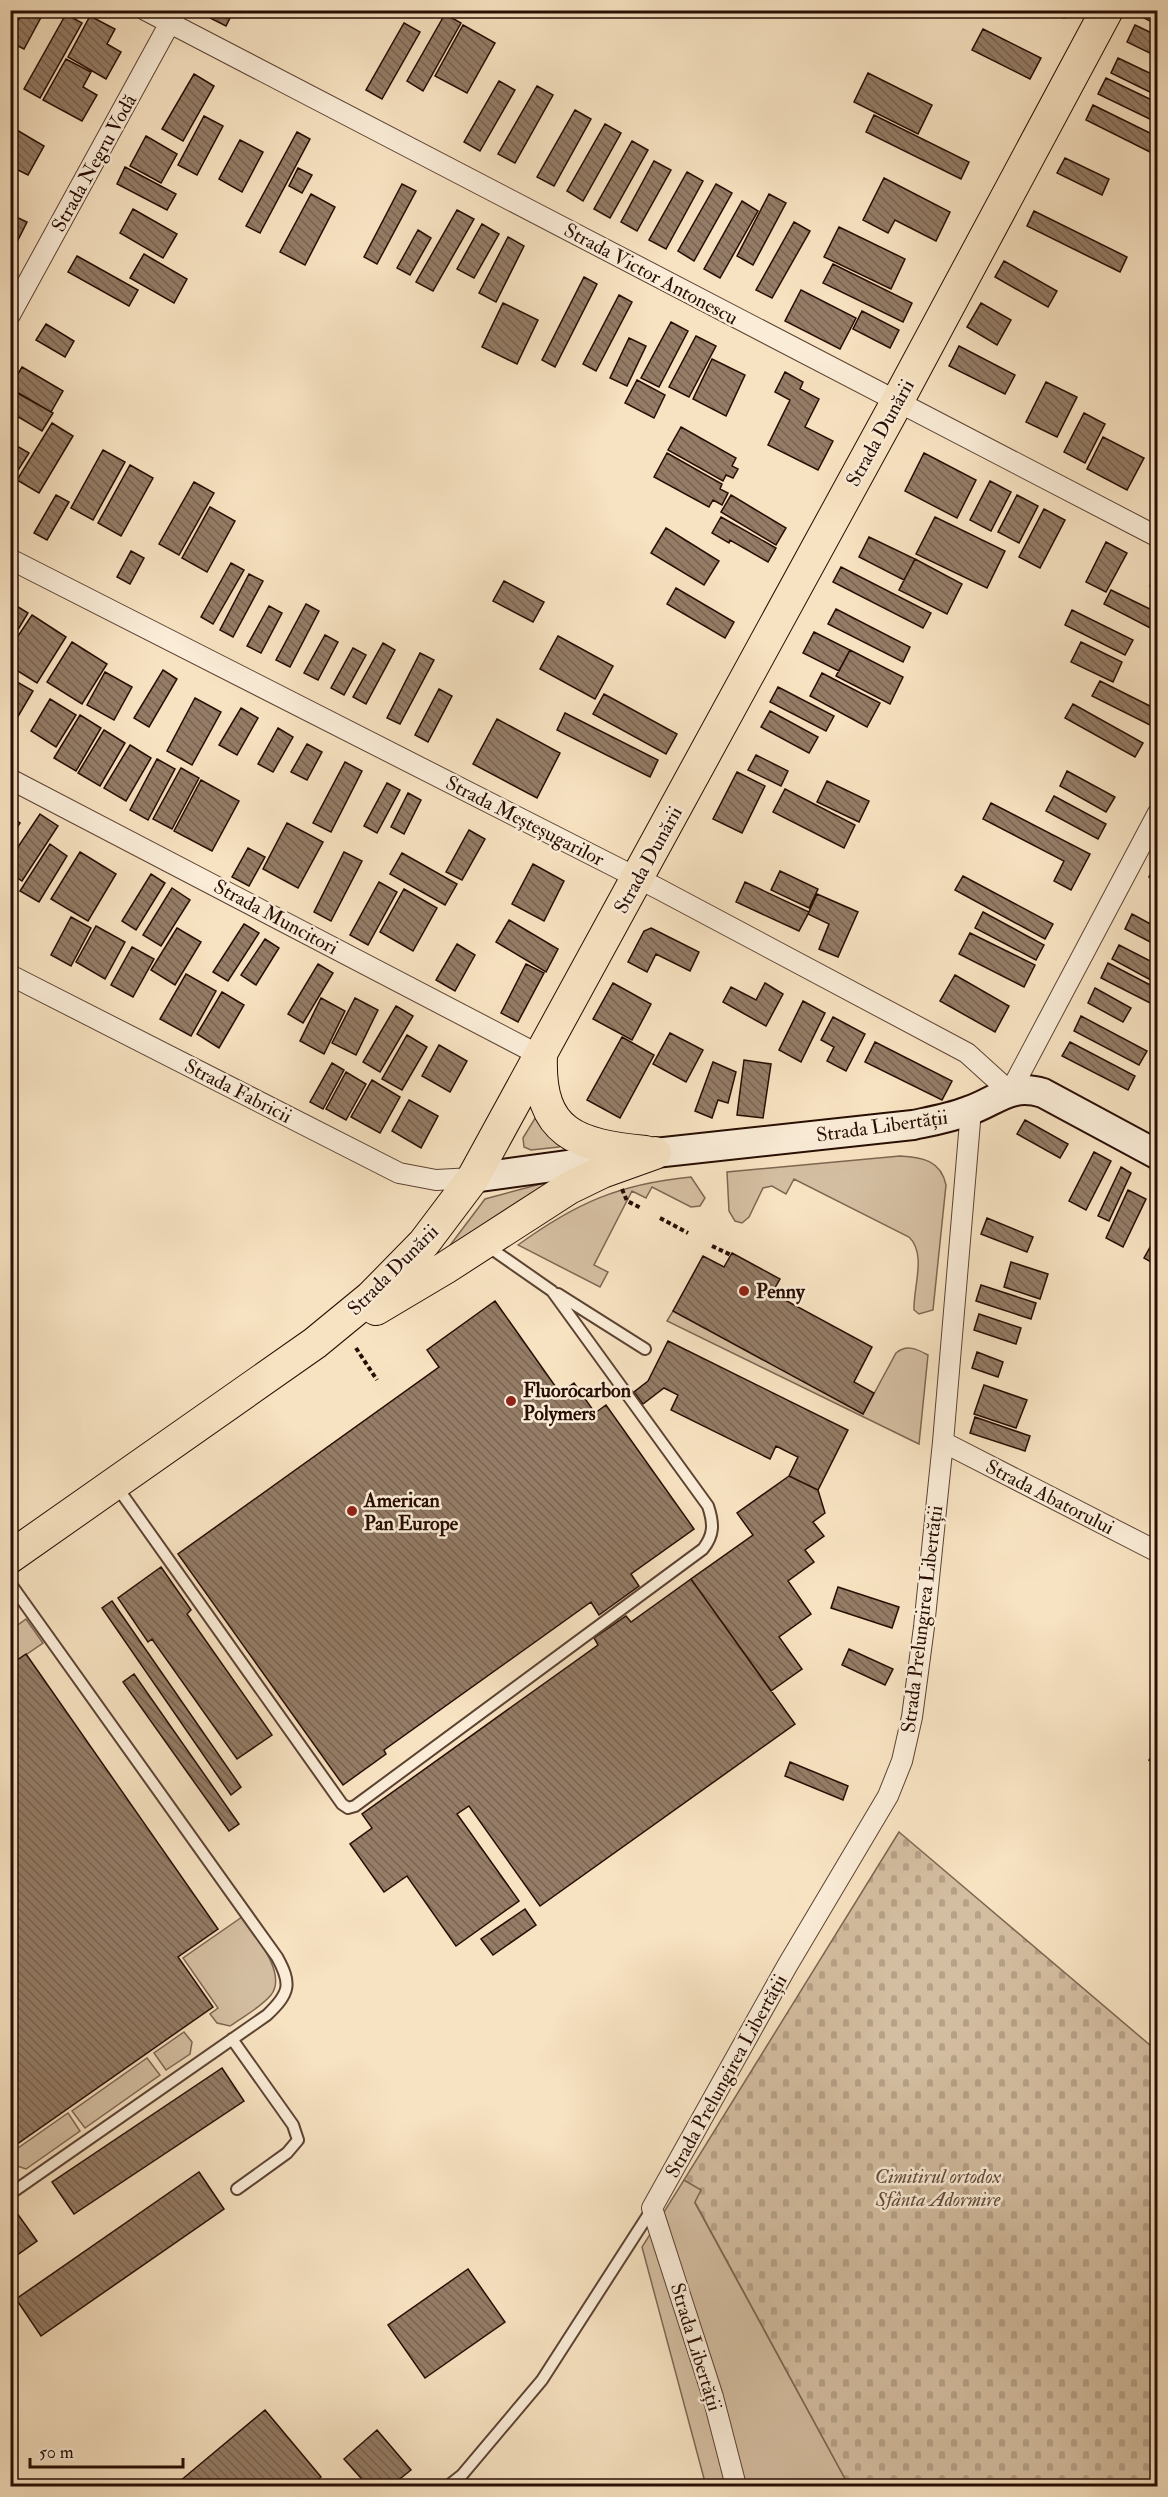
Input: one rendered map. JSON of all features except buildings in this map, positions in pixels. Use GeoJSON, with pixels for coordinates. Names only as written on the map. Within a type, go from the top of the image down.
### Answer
{"type":"FeatureCollection","features":[{"type":"Feature","properties":{"kind":"main road","name":"Strada Dunării"},"geometry":{"type":"LineString","coordinates":[[10,1557],[315,1343],[371,1297],[402,1267],[445,1217],[473,1178],[897,402],[1107,10]]}},
{"type":"Feature","properties":{"kind":"main road"},"geometry":{"type":"LineString","coordinates":[[541,1056],[541,1083],[545,1098],[551,1112],[567,1132],[594,1146],[655,1153]]}},
{"type":"Feature","properties":{"kind":"main road"},"geometry":{"type":"LineString","coordinates":[[315,1343],[585,1180],[655,1153]]}},
{"type":"Feature","properties":{"kind":"street","name":"Strada Victor Antonescu"},"geometry":{"type":"LineString","coordinates":[[145,10],[173,17],[897,402],[1158,537]]}},
{"type":"Feature","properties":{"kind":"street","name":"Strada Negru Vodă"},"geometry":{"type":"LineString","coordinates":[[10,315],[173,17]]}},
{"type":"Feature","properties":{"kind":"street","name":"Strada Meșteșugarilor"},"geometry":{"type":"LineString","coordinates":[[10,559],[638,878],[967,1053],[1010,1092]]}},
{"type":"Feature","properties":{"kind":"street","name":"Strada Muncitori"},"geometry":{"type":"LineString","coordinates":[[10,779],[541,1056]]}},
{"type":"Feature","properties":{"kind":"street"},"geometry":{"type":"LineString","coordinates":[[1010,1092],[1158,813]]}},
{"type":"Feature","properties":{"kind":"street","name":"Strada Fabricii"},"geometry":{"type":"LineString","coordinates":[[10,975],[399,1173],[436,1180],[473,1178]]}},
{"type":"Feature","properties":{"kind":"street"},"geometry":{"type":"LineString","coordinates":[[1010,1092],[1024,1089],[1043,1093],[1158,1155]]}},
{"type":"Feature","properties":{"kind":"street","name":"Strada Libertății"},"geometry":{"type":"LineString","coordinates":[[473,1178],[655,1153],[913,1125],[971,1110],[1010,1092]]}},
{"type":"Feature","properties":{"kind":"street","name":"Strada Prelungirea Libertății"},"geometry":{"type":"LineString","coordinates":[[652,2208],[787,1966],[888,1796],[902,1761],[917,1683],[943,1442],[971,1110]]}},
{"type":"Feature","properties":{"kind":"street","name":"Strada Abatorului"},"geometry":{"type":"LineString","coordinates":[[943,1442],[1158,1552]]}},
{"type":"Feature","properties":{"kind":"street","name":"Strada Libertății"},"geometry":{"type":"LineString","coordinates":[[652,2208],[713,2397],[736,2487]]}},
{"type":"Feature","properties":{"kind":"lane"},"geometry":{"type":"LineString","coordinates":[[484,1243],[552,1291],[645,1349]]}},
{"type":"Feature","properties":{"kind":"lane"},"geometry":{"type":"LineString","coordinates":[[115,1484],[342,1804],[348,1808],[355,1806],[703,1549],[713,1531],[713,1519],[708,1506],[552,1291]]}},
{"type":"Feature","properties":{"kind":"lane"},"geometry":{"type":"LineString","coordinates":[[10,1583],[270,1947],[285,1971],[288,1987],[282,2001],[267,2015],[10,2194]]}},
{"type":"Feature","properties":{"kind":"lane"},"geometry":{"type":"LineString","coordinates":[[232,2039],[297,2133],[294,2147],[237,2189]]}},
{"type":"Feature","properties":{"kind":"lane"},"geometry":{"type":"LineString","coordinates":[[448,2487],[462,2475],[542,2380],[652,2208]]}},
{"type":"Feature","properties":{"kind":"path"},"geometry":{"type":"LineString","coordinates":[[619,1183],[627,1201],[641,1208]]}},
{"type":"Feature","properties":{"kind":"path"},"geometry":{"type":"LineString","coordinates":[[660,1218],[688,1233]]}},
{"type":"Feature","properties":{"kind":"path"},"geometry":{"type":"LineString","coordinates":[[712,1246],[731,1255]]}},
{"type":"Feature","properties":{"kind":"path"},"geometry":{"type":"LineString","coordinates":[[356,1348],[377,1380]]}},
{"type":"Feature","properties":{"kind":"green space"},"geometry":{"type":"Polygon","coordinates":[[[537,1115],[561,1143],[559,1147],[531,1150],[524,1147],[523,1138],[537,1115]]]}},
{"type":"Feature","properties":{"kind":"green space"},"geometry":{"type":"Polygon","coordinates":[[[900,1156],[930,1162],[940,1170],[946,1185],[933,1310],[919,1314],[914,1310],[918,1262],[917,1252],[909,1237],[794,1179],[786,1194],[772,1186],[763,1188],[749,1217],[742,1223],[735,1221],[729,1211],[727,1172],[900,1156]]]}},
{"type":"Feature","properties":{"kind":"green space"},"geometry":{"type":"Polygon","coordinates":[[[691,1177],[705,1198],[700,1206],[691,1207],[652,1187],[646,1198],[632,1191],[594,1265],[608,1272],[600,1287],[518,1245],[559,1218],[599,1198],[642,1185],[691,1177]]]}},
{"type":"Feature","properties":{"kind":"green space"},"geometry":{"type":"Polygon","coordinates":[[[559,1179],[442,1256],[485,1199],[559,1179]]]}},
{"type":"Feature","properties":{"kind":"green space"},"geometry":{"type":"Polygon","coordinates":[[[673,1311],[863,1414],[896,1353],[908,1348],[928,1355],[919,1444],[667,1321],[673,1311]]]}},
{"type":"Feature","properties":{"kind":"green space"},"geometry":{"type":"Polygon","coordinates":[[[26,1619],[43,1643],[11,1665],[11,1630],[26,1619]]]}},
{"type":"Feature","properties":{"kind":"green space","name":"Cimitirul ortodox Sfânta Adormire"},"geometry":{"type":"Polygon","coordinates":[[[899,1832],[1157,2051],[1157,2486],[849,2486],[695,2202],[701,2190],[684,2180],[899,1832]]]}},
{"type":"Feature","properties":{"kind":"green space"},"geometry":{"type":"Polygon","coordinates":[[[242,1917],[267,1954],[275,1976],[275,1986],[271,1995],[262,2004],[230,2026],[217,2023],[210,2014],[218,2008],[183,1958],[242,1917]]]}},
{"type":"Feature","properties":{"kind":"green space"},"geometry":{"type":"Polygon","coordinates":[[[184,2032],[192,2042],[190,2054],[166,2070],[154,2053],[184,2032]]]}},
{"type":"Feature","properties":{"kind":"green space"},"geometry":{"type":"Polygon","coordinates":[[[147,2058],[160,2075],[85,2128],[72,2111],[147,2058]]]}},
{"type":"Feature","properties":{"kind":"green space"},"geometry":{"type":"Polygon","coordinates":[[[68,2113],[80,2131],[26,2169],[11,2164],[11,2153],[68,2113]]]}},
{"type":"Feature","properties":{"kind":"green space"},"geometry":{"type":"Polygon","coordinates":[[[684,2180],[702,2190],[695,2203],[849,2486],[706,2486],[642,2247],[684,2180]]]}},
{"type":"Feature","properties":{"kind":"place","name":"Penny"},"geometry":{"type":"Point","coordinates":[744,1291]}},
{"type":"Feature","properties":{"kind":"place","name":"Fluorocarbon Polymers"},"geometry":{"type":"Point","coordinates":[511,1401]}},
{"type":"Feature","properties":{"kind":"place","name":"American Pan Europe"},"geometry":{"type":"Point","coordinates":[352,1511]}}]}
